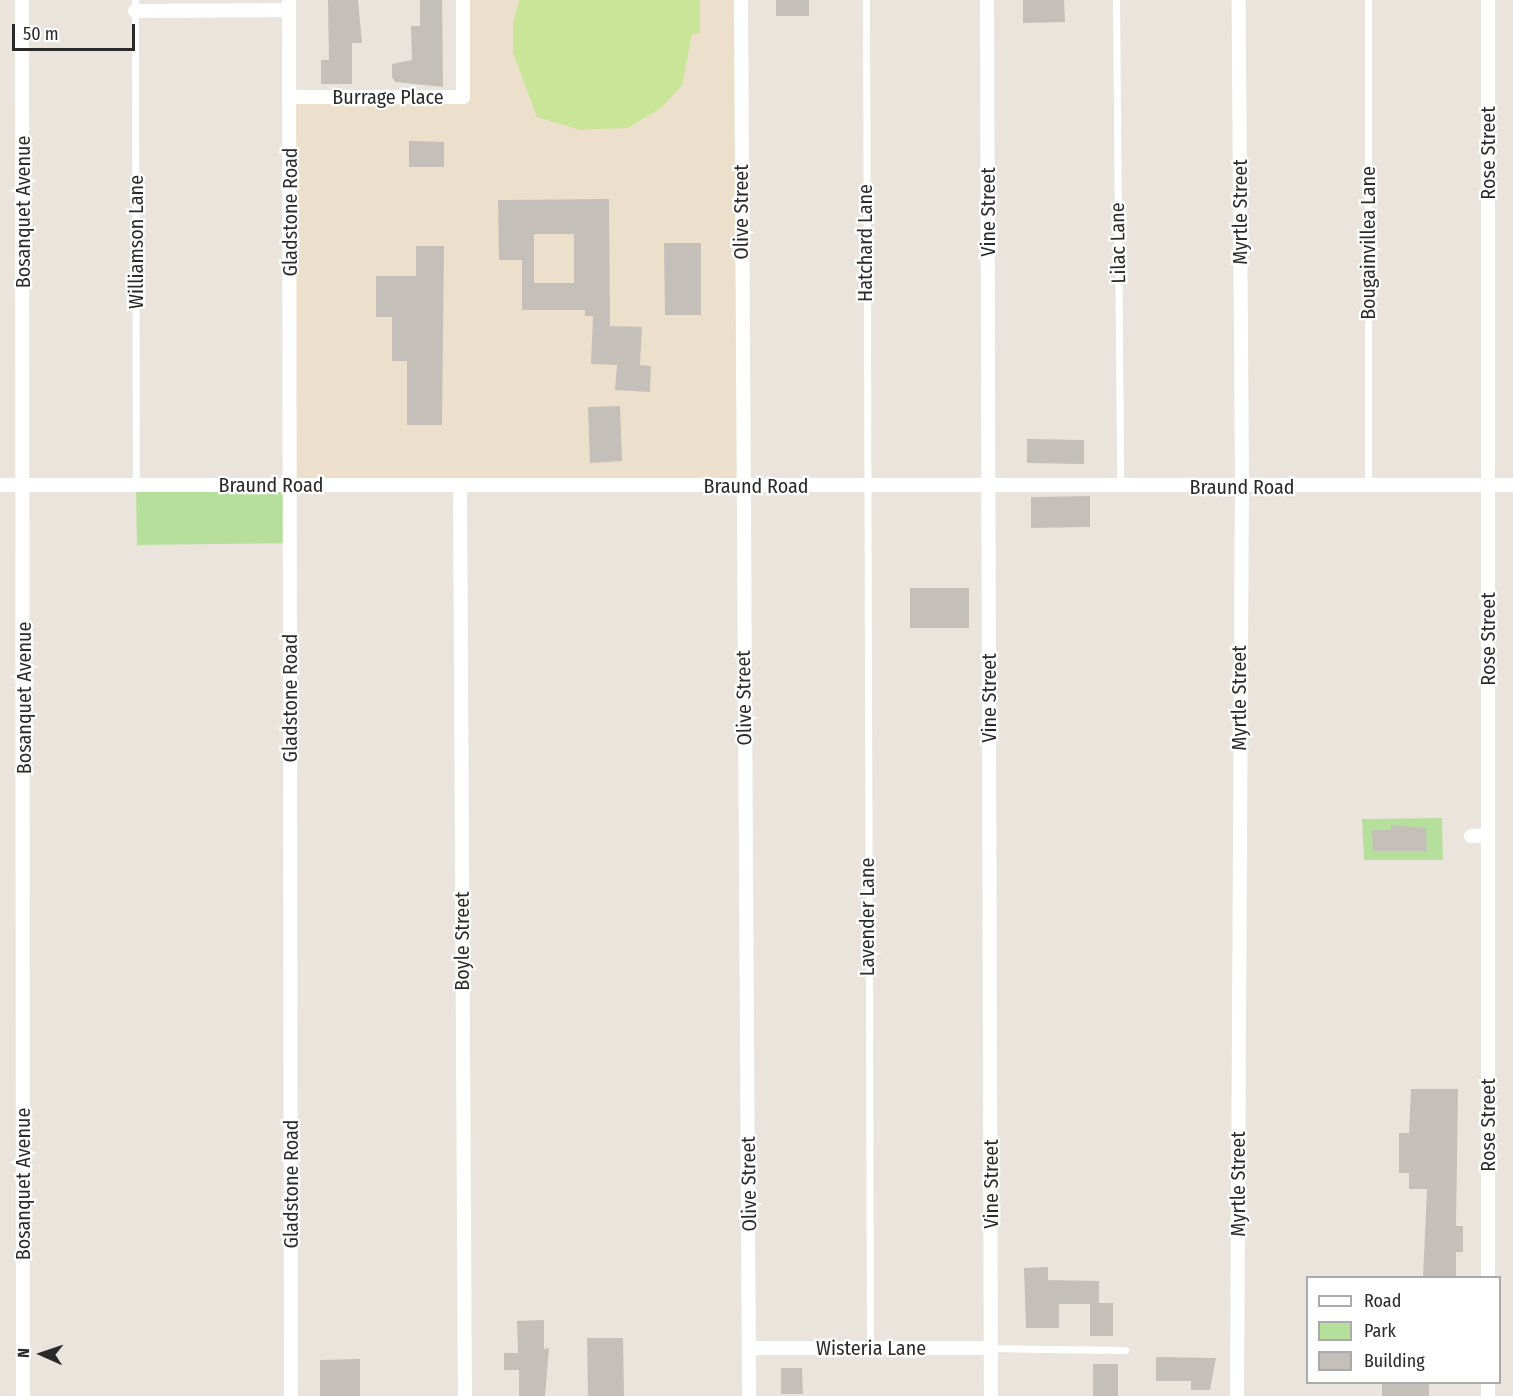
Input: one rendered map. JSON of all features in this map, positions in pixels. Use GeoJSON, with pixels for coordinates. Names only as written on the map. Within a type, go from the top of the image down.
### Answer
{"type":"FeatureCollection","features":[{"type":"Feature","properties":{"kind":"street","name":"Bosanquet Avenue"},"geometry":{"type":"LineString","coordinates":[[22,0],[25,485],[23,1396]]}},
{"type":"Feature","properties":{"kind":"street","name":"Burrage Place"},"geometry":{"type":"LineString","coordinates":[[290,97],[463,97],[463,0]]}},
{"type":"Feature","properties":{"kind":"street","name":"Olive Street"},"geometry":{"type":"LineString","coordinates":[[741,0],[741,486],[749,1396]]}},
{"type":"Feature","properties":{"kind":"street","name":"Vine Street"},"geometry":{"type":"LineString","coordinates":[[987,0],[992,1396]]}},
{"type":"Feature","properties":{"kind":"street","name":"Myrtle Street"},"geometry":{"type":"LineString","coordinates":[[1237,1396],[1242,486],[1239,0]]}},
{"type":"Feature","properties":{"kind":"street","name":"Rose Street"},"geometry":{"type":"LineString","coordinates":[[1488,0],[1488,1276]]}},
{"type":"Feature","properties":{"kind":"street"},"geometry":{"type":"LineString","coordinates":[[135,5],[289,5]]}},
{"type":"Feature","properties":{"kind":"street","name":"Gladstone Road"},"geometry":{"type":"LineString","coordinates":[[289,5],[291,1396]]}},
{"type":"Feature","properties":{"kind":"street","name":"Braund Road"},"geometry":{"type":"LineString","coordinates":[[0,485],[1120,487],[1513,485]]}},
{"type":"Feature","properties":{"kind":"street","name":"Boyle Street"},"geometry":{"type":"LineString","coordinates":[[460,486],[465,1396]]}},
{"type":"Feature","properties":{"kind":"street"},"geometry":{"type":"LineString","coordinates":[[1471,836],[1488,835]]}},
{"type":"Feature","properties":{"kind":"street","name":"Wisteria Lane"},"geometry":{"type":"LineString","coordinates":[[750,1348],[991,1348]]}},
{"type":"Feature","properties":{"kind":"lane","name":"Hatchard Lane"},"geometry":{"type":"LineString","coordinates":[[864,486],[866,0]]}},
{"type":"Feature","properties":{"kind":"lane","name":"Lilac Lane"},"geometry":{"type":"LineString","coordinates":[[1116,0],[1120,487]]}},
{"type":"Feature","properties":{"kind":"lane","name":"Bougainvillea Lane"},"geometry":{"type":"LineString","coordinates":[[1368,0],[1368,486]]}},
{"type":"Feature","properties":{"kind":"lane","name":"Williamson Lane"},"geometry":{"type":"LineString","coordinates":[[135,5],[136,484]]}},
{"type":"Feature","properties":{"kind":"lane","name":"Lavender Lane"},"geometry":{"type":"LineString","coordinates":[[864,486],[870,1347]]}},
{"type":"Feature","properties":{"kind":"lane"},"geometry":{"type":"LineString","coordinates":[[991,1348],[1125,1350]]}},
{"type":"Feature","properties":{"kind":"shaded area"},"geometry":{"type":"Polygon","coordinates":[[[463,0],[741,0],[741,486],[290,486],[290,97],[462,97],[463,0]]]}},
{"type":"Feature","properties":{"kind":"green space"},"geometry":{"type":"Polygon","coordinates":[[[519,0],[700,0],[700,34],[692,34],[682,85],[661,108],[628,128],[580,130],[537,117],[513,53],[513,24],[519,0]]]}},
{"type":"Feature","properties":{"kind":"green space"},"geometry":{"type":"Polygon","coordinates":[[[136,485],[290,486],[289,543],[137,545],[136,485]]]}},
{"type":"Feature","properties":{"kind":"green space"},"geometry":{"type":"Polygon","coordinates":[[[1442,818],[1443,860],[1364,860],[1362,819],[1442,818]]]}},
{"type":"Feature","properties":{"kind":"building"},"geometry":{"type":"Polygon","coordinates":[[[328,0],[358,0],[362,43],[352,43],[352,84],[321,84],[321,60],[329,60],[328,0]]]}},
{"type":"Feature","properties":{"kind":"building"},"geometry":{"type":"Polygon","coordinates":[[[420,0],[442,0],[443,87],[395,82],[392,77],[392,64],[412,60],[411,26],[420,26],[420,0]]]}},
{"type":"Feature","properties":{"kind":"building"},"geometry":{"type":"Polygon","coordinates":[[[776,0],[809,0],[809,16],[776,16],[776,0]]]}},
{"type":"Feature","properties":{"kind":"building"},"geometry":{"type":"Polygon","coordinates":[[[1023,0],[1064,0],[1065,22],[1023,23],[1023,0]]]}},
{"type":"Feature","properties":{"kind":"building"},"geometry":{"type":"Polygon","coordinates":[[[409,141],[444,142],[444,167],[409,167],[409,141]]]}},
{"type":"Feature","properties":{"kind":"building"},"geometry":{"type":"Polygon","coordinates":[[[609,199],[610,326],[642,327],[640,365],[651,366],[650,392],[615,390],[617,365],[591,364],[593,316],[585,316],[585,310],[522,310],[522,260],[499,260],[498,200],[609,199]],[[534,234],[534,283],[574,283],[574,234],[534,234]]]}},
{"type":"Feature","properties":{"kind":"building"},"geometry":{"type":"Polygon","coordinates":[[[664,243],[701,243],[701,315],[665,315],[664,243]]]}},
{"type":"Feature","properties":{"kind":"building"},"geometry":{"type":"Polygon","coordinates":[[[416,246],[444,246],[442,425],[407,425],[407,361],[392,361],[392,317],[376,317],[376,276],[416,276],[416,246]]]}},
{"type":"Feature","properties":{"kind":"building"},"geometry":{"type":"Polygon","coordinates":[[[620,406],[622,461],[590,463],[588,407],[620,406]]]}},
{"type":"Feature","properties":{"kind":"building"},"geometry":{"type":"Polygon","coordinates":[[[1027,439],[1084,440],[1084,464],[1027,463],[1027,439]]]}},
{"type":"Feature","properties":{"kind":"building"},"geometry":{"type":"Polygon","coordinates":[[[1090,496],[1090,527],[1031,528],[1031,497],[1090,496]]]}},
{"type":"Feature","properties":{"kind":"building"},"geometry":{"type":"Polygon","coordinates":[[[910,588],[969,588],[969,628],[910,628],[910,588]]]}},
{"type":"Feature","properties":{"kind":"building"},"geometry":{"type":"Polygon","coordinates":[[[1391,825],[1426,828],[1427,851],[1373,851],[1372,830],[1391,830],[1391,825]]]}},
{"type":"Feature","properties":{"kind":"building"},"geometry":{"type":"Polygon","coordinates":[[[1411,1089],[1458,1089],[1456,1226],[1463,1226],[1463,1252],[1456,1252],[1456,1276],[1423,1276],[1427,1189],[1409,1189],[1409,1173],[1399,1173],[1399,1133],[1409,1133],[1411,1089]]]}},
{"type":"Feature","properties":{"kind":"building"},"geometry":{"type":"Polygon","coordinates":[[[1048,1267],[1048,1280],[1099,1281],[1099,1303],[1113,1303],[1113,1336],[1090,1336],[1090,1304],[1059,1304],[1059,1328],[1026,1328],[1024,1268],[1048,1267]]]}},
{"type":"Feature","properties":{"kind":"building"},"geometry":{"type":"Polygon","coordinates":[[[544,1320],[544,1349],[549,1348],[545,1396],[519,1396],[519,1370],[504,1370],[504,1353],[518,1353],[517,1321],[544,1320]]]}},
{"type":"Feature","properties":{"kind":"building"},"geometry":{"type":"Polygon","coordinates":[[[587,1338],[623,1338],[624,1396],[588,1396],[587,1338]]]}},
{"type":"Feature","properties":{"kind":"building"},"geometry":{"type":"Polygon","coordinates":[[[1156,1357],[1216,1358],[1210,1390],[1191,1390],[1191,1381],[1156,1381],[1156,1357]]]}},
{"type":"Feature","properties":{"kind":"building"},"geometry":{"type":"Polygon","coordinates":[[[360,1359],[360,1396],[320,1396],[320,1360],[360,1359]]]}},
{"type":"Feature","properties":{"kind":"building"},"geometry":{"type":"Polygon","coordinates":[[[1093,1364],[1118,1364],[1118,1396],[1093,1396],[1093,1364]]]}},
{"type":"Feature","properties":{"kind":"building"},"geometry":{"type":"Polygon","coordinates":[[[781,1368],[802,1368],[803,1394],[781,1394],[781,1368]]]}},
{"type":"Feature","properties":{"kind":"building"},"geometry":{"type":"Polygon","coordinates":[[[1382,1384],[1429,1384],[1429,1396],[1382,1396],[1382,1384]]]}}]}
